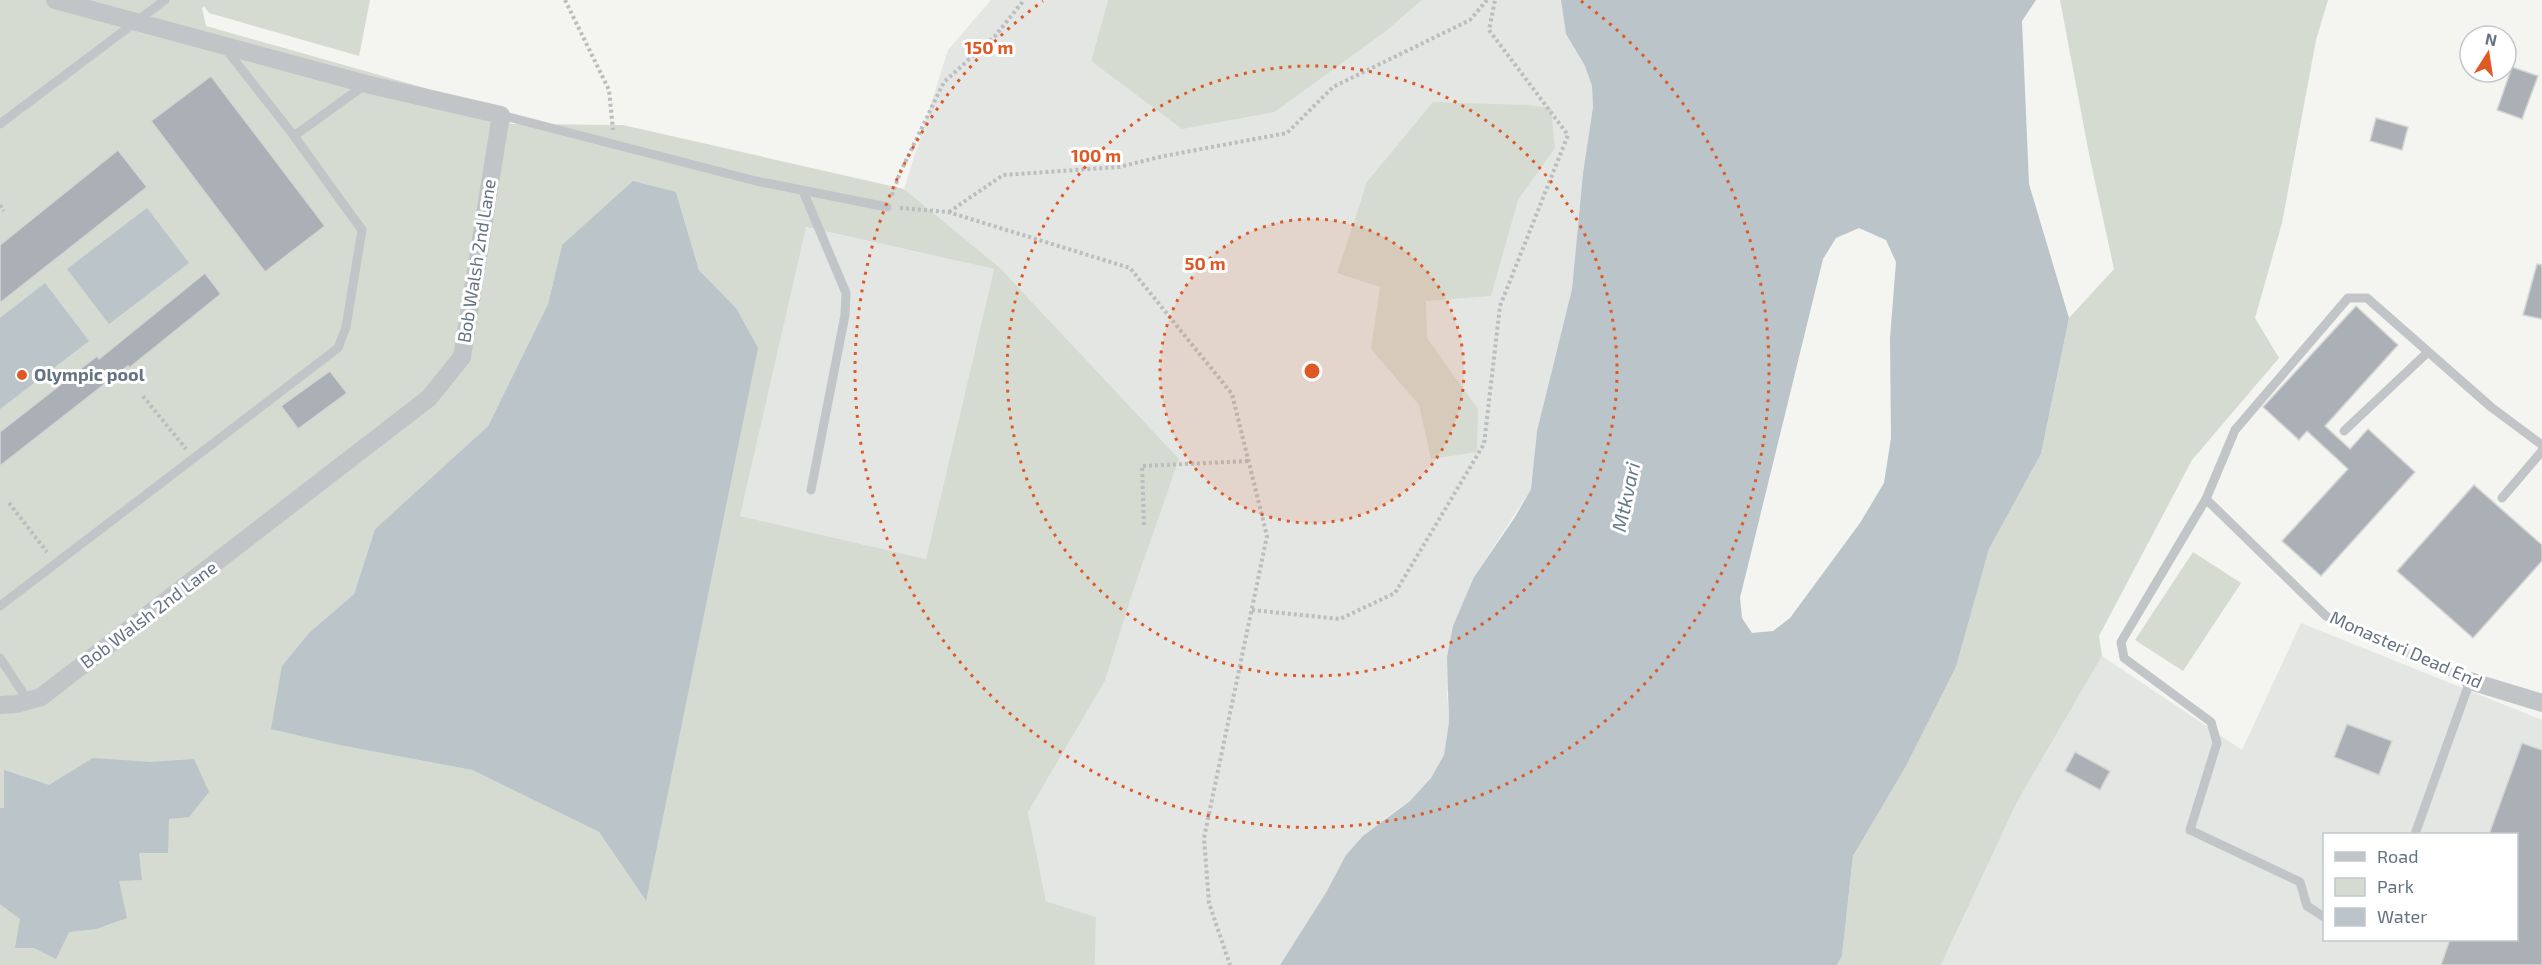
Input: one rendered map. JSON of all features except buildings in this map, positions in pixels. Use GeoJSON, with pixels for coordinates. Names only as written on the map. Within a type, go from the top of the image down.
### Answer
{"type":"FeatureCollection","features":[{"type":"Feature","properties":{"kind":"street"},"geometry":{"type":"LineString","coordinates":[[64,2],[366,84],[501,115]]}},
{"type":"Feature","properties":{"kind":"street","name":"Bob Walsh 2nd Lane"},"geometry":{"type":"LineString","coordinates":[[0,705],[29,702],[41,697],[429,398],[462,357],[501,115]]}},
{"type":"Feature","properties":{"kind":"street","name":"Monasteri Dead End"},"geometry":{"type":"LineString","coordinates":[[2470,681],[2542,704]]}},
{"type":"Feature","properties":{"kind":"lane"},"geometry":{"type":"LineString","coordinates":[[0,124],[165,0]]}},
{"type":"Feature","properties":{"kind":"lane"},"geometry":{"type":"LineString","coordinates":[[0,606],[338,348],[346,327],[362,230],[294,136],[224,46]]}},
{"type":"Feature","properties":{"kind":"lane"},"geometry":{"type":"LineString","coordinates":[[294,136],[366,84]]}},
{"type":"Feature","properties":{"kind":"lane"},"geometry":{"type":"LineString","coordinates":[[501,115],[756,181],[887,207]]}},
{"type":"Feature","properties":{"kind":"lane"},"geometry":{"type":"LineString","coordinates":[[803,190],[846,293],[846,315],[811,490]]}},
{"type":"Feature","properties":{"kind":"lane"},"geometry":{"type":"LineString","coordinates":[[2323,916],[2307,906],[2300,882],[2190,830],[2217,743],[2211,722],[2124,658],[2121,642],[2206,499],[2235,430],[2348,298],[2367,298],[2491,407],[2542,445]]}},
{"type":"Feature","properties":{"kind":"lane"},"geometry":{"type":"LineString","coordinates":[[2344,431],[2428,352]]}},
{"type":"Feature","properties":{"kind":"lane"},"geometry":{"type":"LineString","coordinates":[[2502,498],[2542,451]]}},
{"type":"Feature","properties":{"kind":"lane","name":"Monasteri Dead End"},"geometry":{"type":"LineString","coordinates":[[2206,499],[2326,616],[2470,681]]}},
{"type":"Feature","properties":{"kind":"lane"},"geometry":{"type":"LineString","coordinates":[[0,658],[29,702]]}},
{"type":"Feature","properties":{"kind":"lane"},"geometry":{"type":"LineString","coordinates":[[2415,833],[2470,681]]}},
{"type":"Feature","properties":{"kind":"path"},"geometry":{"type":"LineString","coordinates":[[565,0],[609,90],[615,145]]}},
{"type":"Feature","properties":{"kind":"path"},"geometry":{"type":"LineString","coordinates":[[1024,0],[996,35],[944,82],[900,173],[887,207],[948,212],[1130,267],[1232,394],[1267,536],[1204,838],[1209,903],[1230,965]]}},
{"type":"Feature","properties":{"kind":"path"},"geometry":{"type":"LineString","coordinates":[[948,212],[1003,175],[1119,167],[1287,133],[1333,87],[1470,20],[1487,0]]}},
{"type":"Feature","properties":{"kind":"path"},"geometry":{"type":"LineString","coordinates":[[1252,610],[1340,619],[1395,594],[1484,444],[1500,306],[1568,135],[1489,30],[1495,0]]}},
{"type":"Feature","properties":{"kind":"path"},"geometry":{"type":"LineString","coordinates":[[0,205],[4,211]]}},
{"type":"Feature","properties":{"kind":"path"},"geometry":{"type":"LineString","coordinates":[[143,396],[194,458]]}},
{"type":"Feature","properties":{"kind":"path"},"geometry":{"type":"LineString","coordinates":[[1144,525],[1142,466],[1249,461]]}},
{"type":"Feature","properties":{"kind":"path"},"geometry":{"type":"LineString","coordinates":[[9,503],[56,564]]}},
{"type":"Feature","properties":{"kind":"shaded area"},"geometry":{"type":"Polygon","coordinates":[[[991,0],[1108,0],[1091,61],[1275,112],[1385,32],[1422,0],[1561,0],[1566,34],[1585,66],[1592,86],[1593,107],[1583,173],[1572,289],[1537,431],[1531,489],[1474,577],[1447,693],[1449,722],[1444,755],[1431,778],[1410,801],[1386,818],[1327,891],[1280,965],[1095,965],[1096,917],[1046,901],[1028,812],[1105,681],[1135,585],[999,267],[904,189],[948,50],[991,0]]]}},
{"type":"Feature","properties":{"kind":"shaded area"},"geometry":{"type":"Polygon","coordinates":[[[805,227],[994,269],[926,559],[740,516],[805,227]]]}},
{"type":"Feature","properties":{"kind":"shaded area"},"geometry":{"type":"Polygon","coordinates":[[[2301,623],[2542,720],[2542,965],[1941,965],[2017,802],[2102,656],[2242,750],[2301,623]]]}},
{"type":"Feature","properties":{"kind":"green space"},"geometry":{"type":"Polygon","coordinates":[[[0,0],[370,0],[359,56],[209,13],[204,6],[202,8],[206,26],[478,103],[512,124],[623,125],[904,189],[999,267],[1179,459],[1135,585],[1105,681],[1028,812],[1046,901],[1096,917],[1095,965],[0,965],[0,0]],[[676,192],[562,245],[548,304],[488,426],[375,529],[354,594],[310,632],[344,746],[472,770],[599,832],[645,900],[736,308],[699,270],[676,192]],[[806,227],[740,516],[926,559],[994,269],[806,227]]]}},
{"type":"Feature","properties":{"kind":"green space"},"geometry":{"type":"Polygon","coordinates":[[[1108,0],[1422,0],[1385,32],[1275,112],[1182,129],[1091,61],[1108,0]]]}},
{"type":"Feature","properties":{"kind":"green space"},"geometry":{"type":"Polygon","coordinates":[[[2060,0],[2328,0],[2316,40],[2282,223],[2255,318],[2279,358],[2192,460],[2099,636],[2102,656],[2017,802],[1941,965],[1837,965],[1842,956],[1853,856],[1905,768],[1956,667],[1989,549],[2041,454],[2069,318],[2114,269],[2089,154],[2060,0]]]}},
{"type":"Feature","properties":{"kind":"green space"},"geometry":{"type":"Polygon","coordinates":[[[1433,102],[1528,105],[1551,108],[1555,148],[1518,200],[1491,296],[1426,301],[1427,338],[1478,409],[1477,452],[1431,459],[1419,405],[1371,349],[1380,287],[1337,273],[1367,182],[1433,102]]]}},
{"type":"Feature","properties":{"kind":"green space"},"geometry":{"type":"Polygon","coordinates":[[[2193,552],[2241,583],[2183,671],[2135,640],[2193,552]]]}},
{"type":"Feature","properties":{"kind":"water","name":"Mtkvari"},"geometry":{"type":"Polygon","coordinates":[[[1561,0],[2036,0],[2022,21],[2029,184],[2069,318],[2041,454],[1989,549],[1956,667],[1905,768],[1853,856],[1842,956],[1837,965],[1280,965],[1327,891],[1346,855],[1363,836],[1410,801],[1431,778],[1444,755],[1449,722],[1447,657],[1453,626],[1474,577],[1531,489],[1537,431],[1572,289],[1583,173],[1593,107],[1592,86],[1585,66],[1566,34],[1561,0]],[[1859,228],[1836,238],[1823,259],[1740,598],[1742,618],[1752,633],[1773,631],[1790,618],[1860,523],[1884,483],[1891,438],[1890,338],[1896,262],[1886,240],[1859,228]]]}},
{"type":"Feature","properties":{"kind":"water"},"geometry":{"type":"Polygon","coordinates":[[[633,181],[676,192],[699,270],[736,308],[758,348],[646,901],[599,832],[472,770],[344,746],[271,729],[282,666],[310,632],[354,594],[375,529],[488,426],[548,304],[562,245],[633,181]]]}},
{"type":"Feature","properties":{"kind":"water"},"geometry":{"type":"Polygon","coordinates":[[[147,208],[189,263],[109,324],[67,269],[147,208]]]}},
{"type":"Feature","properties":{"kind":"water","name":"Olympic pool"},"geometry":{"type":"Polygon","coordinates":[[[45,283],[89,341],[0,409],[0,318],[45,283]]]}},
{"type":"Feature","properties":{"kind":"water"},"geometry":{"type":"Polygon","coordinates":[[[93,758],[151,762],[194,759],[209,792],[189,817],[169,819],[168,853],[139,853],[142,880],[119,881],[127,918],[96,929],[69,932],[56,959],[34,948],[15,948],[20,919],[0,904],[0,808],[4,808],[4,770],[49,785],[93,758]]]}},
{"type":"Feature","properties":{"kind":"place","name":"Olympic pool"},"geometry":{"type":"Point","coordinates":[22,375]}}]}
